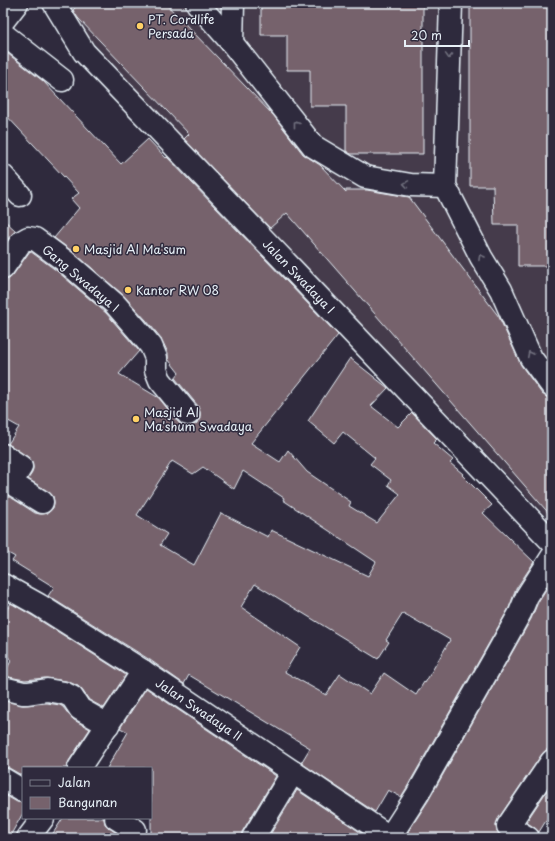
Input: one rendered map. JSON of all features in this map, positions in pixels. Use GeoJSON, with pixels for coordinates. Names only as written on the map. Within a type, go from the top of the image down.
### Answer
{"type":"FeatureCollection","features":[{"type":"Feature","properties":{"kind":"street"},"geometry":{"type":"LineString","coordinates":[[3,21],[17,3]]}},
{"type":"Feature","properties":{"kind":"street","name":"Jalan Swadaya I"},"geometry":{"type":"LineString","coordinates":[[54,3],[84,52],[552,542]]}},
{"type":"Feature","properties":{"kind":"street"},"geometry":{"type":"LineString","coordinates":[[197,3],[232,43],[313,146],[365,177],[411,185],[445,186]]}},
{"type":"Feature","properties":{"kind":"street"},"geometry":{"type":"LineString","coordinates":[[232,43],[233,3]]}},
{"type":"Feature","properties":{"kind":"street"},"geometry":{"type":"LineString","coordinates":[[451,3],[445,186],[481,257],[501,290],[531,358],[552,386]]}},
{"type":"Feature","properties":{"kind":"street"},"geometry":{"type":"LineString","coordinates":[[3,34],[62,80]]}},
{"type":"Feature","properties":{"kind":"street"},"geometry":{"type":"LineString","coordinates":[[3,176],[20,195]]}},
{"type":"Feature","properties":{"kind":"street","name":"Gang Swadaya I"},"geometry":{"type":"LineString","coordinates":[[3,267],[21,242],[28,238],[35,239],[65,261],[115,304],[151,346],[156,358],[156,370],[160,380],[188,414]]}},
{"type":"Feature","properties":{"kind":"street"},"geometry":{"type":"LineString","coordinates":[[3,455],[21,467],[11,483],[42,502]]}},
{"type":"Feature","properties":{"kind":"street"},"geometry":{"type":"LineString","coordinates":[[391,838],[496,656],[520,613],[527,596],[552,558]]}},
{"type":"Feature","properties":{"kind":"street","name":"Jalan Swadaya II"},"geometry":{"type":"LineString","coordinates":[[3,585],[39,605],[143,671],[391,838]]}},
{"type":"Feature","properties":{"kind":"street"},"geometry":{"type":"LineString","coordinates":[[80,767],[143,671]]}},
{"type":"Feature","properties":{"kind":"street"},"geometry":{"type":"LineString","coordinates":[[3,688],[23,693],[46,690],[64,693],[72,697],[80,709],[108,725]]}},
{"type":"Feature","properties":{"kind":"street"},"geometry":{"type":"LineString","coordinates":[[528,838],[508,826],[552,761]]}},
{"type":"Feature","properties":{"kind":"street"},"geometry":{"type":"LineString","coordinates":[[254,838],[293,772]]}},
{"type":"Feature","properties":{"kind":"street"},"geometry":{"type":"LineString","coordinates":[[3,779],[22,790]]}},
{"type":"Feature","properties":{"kind":"street"},"geometry":{"type":"LineString","coordinates":[[28,838],[42,819]]}},
{"type":"Feature","properties":{"kind":"street"},"geometry":{"type":"LineString","coordinates":[[118,819],[135,830]]}},
{"type":"Feature","properties":{"kind":"shaded area"},"geometry":{"type":"Polygon","coordinates":[[[57,3],[552,3],[552,522],[152,106],[57,3]]]}},
{"type":"Feature","properties":{"kind":"building"},"geometry":{"type":"Polygon","coordinates":[[[80,3],[165,3],[274,116],[303,154],[320,165],[346,192],[346,190],[367,190],[409,197],[499,317],[521,365],[542,394],[552,402],[552,517],[287,213],[270,228],[184,139],[189,134],[78,18],[73,10],[80,3]]]}},
{"type":"Feature","properties":{"kind":"building"},"geometry":{"type":"Polygon","coordinates":[[[261,3],[423,3],[423,154],[351,154],[346,151],[346,106],[310,106],[310,70],[287,70],[287,35],[261,35],[261,3]]]}},
{"type":"Feature","properties":{"kind":"building"},"geometry":{"type":"Polygon","coordinates":[[[470,3],[552,3],[552,266],[518,266],[518,225],[494,225],[493,186],[470,186],[470,3]]]}},
{"type":"Feature","properties":{"kind":"building"},"geometry":{"type":"Polygon","coordinates":[[[3,50],[43,81],[121,164],[148,139],[338,335],[251,443],[280,462],[288,450],[307,472],[351,502],[349,506],[377,523],[400,494],[388,485],[391,480],[370,464],[375,458],[343,432],[334,443],[308,421],[350,358],[388,388],[371,406],[398,427],[412,413],[437,439],[433,443],[453,460],[450,463],[463,474],[462,475],[492,505],[483,513],[534,562],[516,589],[509,608],[401,797],[388,790],[375,812],[301,763],[310,748],[189,675],[184,684],[150,660],[48,596],[54,587],[12,561],[15,557],[3,550],[3,492],[35,513],[48,513],[53,508],[54,503],[53,496],[49,492],[28,479],[32,473],[32,461],[8,444],[19,427],[3,418],[3,280],[9,279],[13,275],[30,251],[57,271],[106,313],[139,351],[119,374],[159,398],[183,426],[196,424],[200,419],[200,412],[198,406],[175,378],[179,373],[168,359],[168,353],[161,338],[146,320],[123,295],[73,252],[54,238],[79,208],[71,199],[79,193],[3,112],[3,50]],[[172,461],[137,515],[167,534],[160,545],[194,565],[221,513],[268,537],[271,530],[368,576],[376,562],[283,500],[284,498],[243,471],[234,489],[203,467],[193,474],[172,461]],[[255,584],[241,607],[300,647],[285,672],[326,695],[340,674],[370,694],[384,673],[416,695],[424,682],[425,683],[450,640],[403,613],[386,640],[389,642],[378,659],[255,584]]]}},
{"type":"Feature","properties":{"kind":"building"},"geometry":{"type":"Polygon","coordinates":[[[3,219],[16,231],[4,244],[3,243],[3,219]]]}},
{"type":"Feature","properties":{"kind":"building"},"geometry":{"type":"Polygon","coordinates":[[[552,580],[552,749],[546,750],[542,754],[498,819],[496,825],[497,831],[504,838],[404,838],[428,801],[531,619],[538,602],[552,580]]]}},
{"type":"Feature","properties":{"kind":"building"},"geometry":{"type":"Polygon","coordinates":[[[11,603],[126,675],[104,708],[89,700],[78,686],[66,681],[45,678],[25,680],[3,676],[11,659],[3,655],[3,616],[11,603]]]}},
{"type":"Feature","properties":{"kind":"building"},"geometry":{"type":"Polygon","coordinates":[[[146,688],[276,776],[242,832],[241,838],[157,838],[151,834],[152,767],[108,767],[128,732],[120,728],[146,688]]]}},
{"type":"Feature","properties":{"kind":"building"},"geometry":{"type":"Polygon","coordinates":[[[5,701],[23,705],[47,703],[60,705],[74,720],[90,729],[66,767],[22,767],[22,775],[9,768],[3,767],[3,705],[5,701]]]}},
{"type":"Feature","properties":{"kind":"building"},"geometry":{"type":"Polygon","coordinates":[[[552,783],[552,811],[539,832],[526,822],[552,783]]]}},
{"type":"Feature","properties":{"kind":"building"},"geometry":{"type":"Polygon","coordinates":[[[297,790],[369,838],[268,838],[297,790]]]}},
{"type":"Feature","properties":{"kind":"building"},"geometry":{"type":"Polygon","coordinates":[[[3,794],[17,802],[22,803],[22,815],[9,838],[3,838],[3,794]]]}},
{"type":"Feature","properties":{"kind":"building"},"geometry":{"type":"Polygon","coordinates":[[[62,819],[104,819],[105,824],[109,828],[124,838],[50,838],[62,819]]]}},
{"type":"Feature","properties":{"kind":"place","name":"PT. Cordlife Persada"},"geometry":{"type":"Point","coordinates":[140,26]}},
{"type":"Feature","properties":{"kind":"place","name":"Masjid Al Ma'sum"},"geometry":{"type":"Point","coordinates":[76,249]}},
{"type":"Feature","properties":{"kind":"place","name":"Kantor RW 08"},"geometry":{"type":"Point","coordinates":[128,290]}},
{"type":"Feature","properties":{"kind":"place","name":"Masjid Al Ma'shum Swadaya"},"geometry":{"type":"Point","coordinates":[136,419]}}]}
